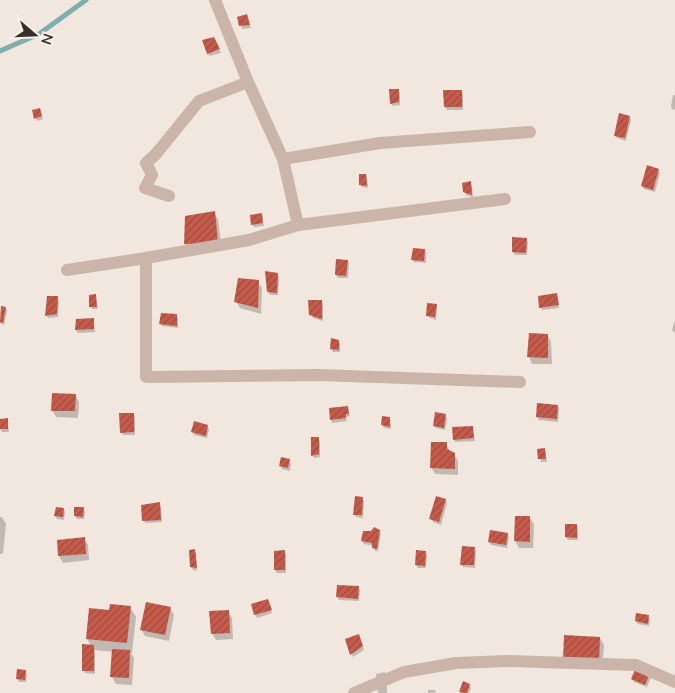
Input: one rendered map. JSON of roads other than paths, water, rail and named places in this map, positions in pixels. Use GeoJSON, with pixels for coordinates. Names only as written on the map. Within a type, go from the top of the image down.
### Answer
{"type":"FeatureCollection","features":[{"type":"Feature","properties":{"kind":"street"},"geometry":{"type":"LineString","coordinates":[[215,0],[248,82],[283,159],[298,225]]}},
{"type":"Feature","properties":{"kind":"street"},"geometry":{"type":"LineString","coordinates":[[170,196],[145,188],[152,175],[146,163],[156,154],[199,101],[248,82]]}},
{"type":"Feature","properties":{"kind":"street"},"geometry":{"type":"LineString","coordinates":[[283,159],[380,143],[530,132]]}},
{"type":"Feature","properties":{"kind":"street"},"geometry":{"type":"LineString","coordinates":[[68,270],[249,240],[298,225],[505,199]]}},
{"type":"Feature","properties":{"kind":"street"},"geometry":{"type":"LineString","coordinates":[[146,258],[146,377],[318,375],[520,382]]}},
{"type":"Feature","properties":{"kind":"street"},"geometry":{"type":"LineString","coordinates":[[354,693],[404,672],[456,663],[507,661],[636,665],[675,682]]}},
{"type":"Feature","properties":{"kind":"waterway"},"geometry":{"type":"LineString","coordinates":[[0,51],[39,34],[86,0]]}}]}
